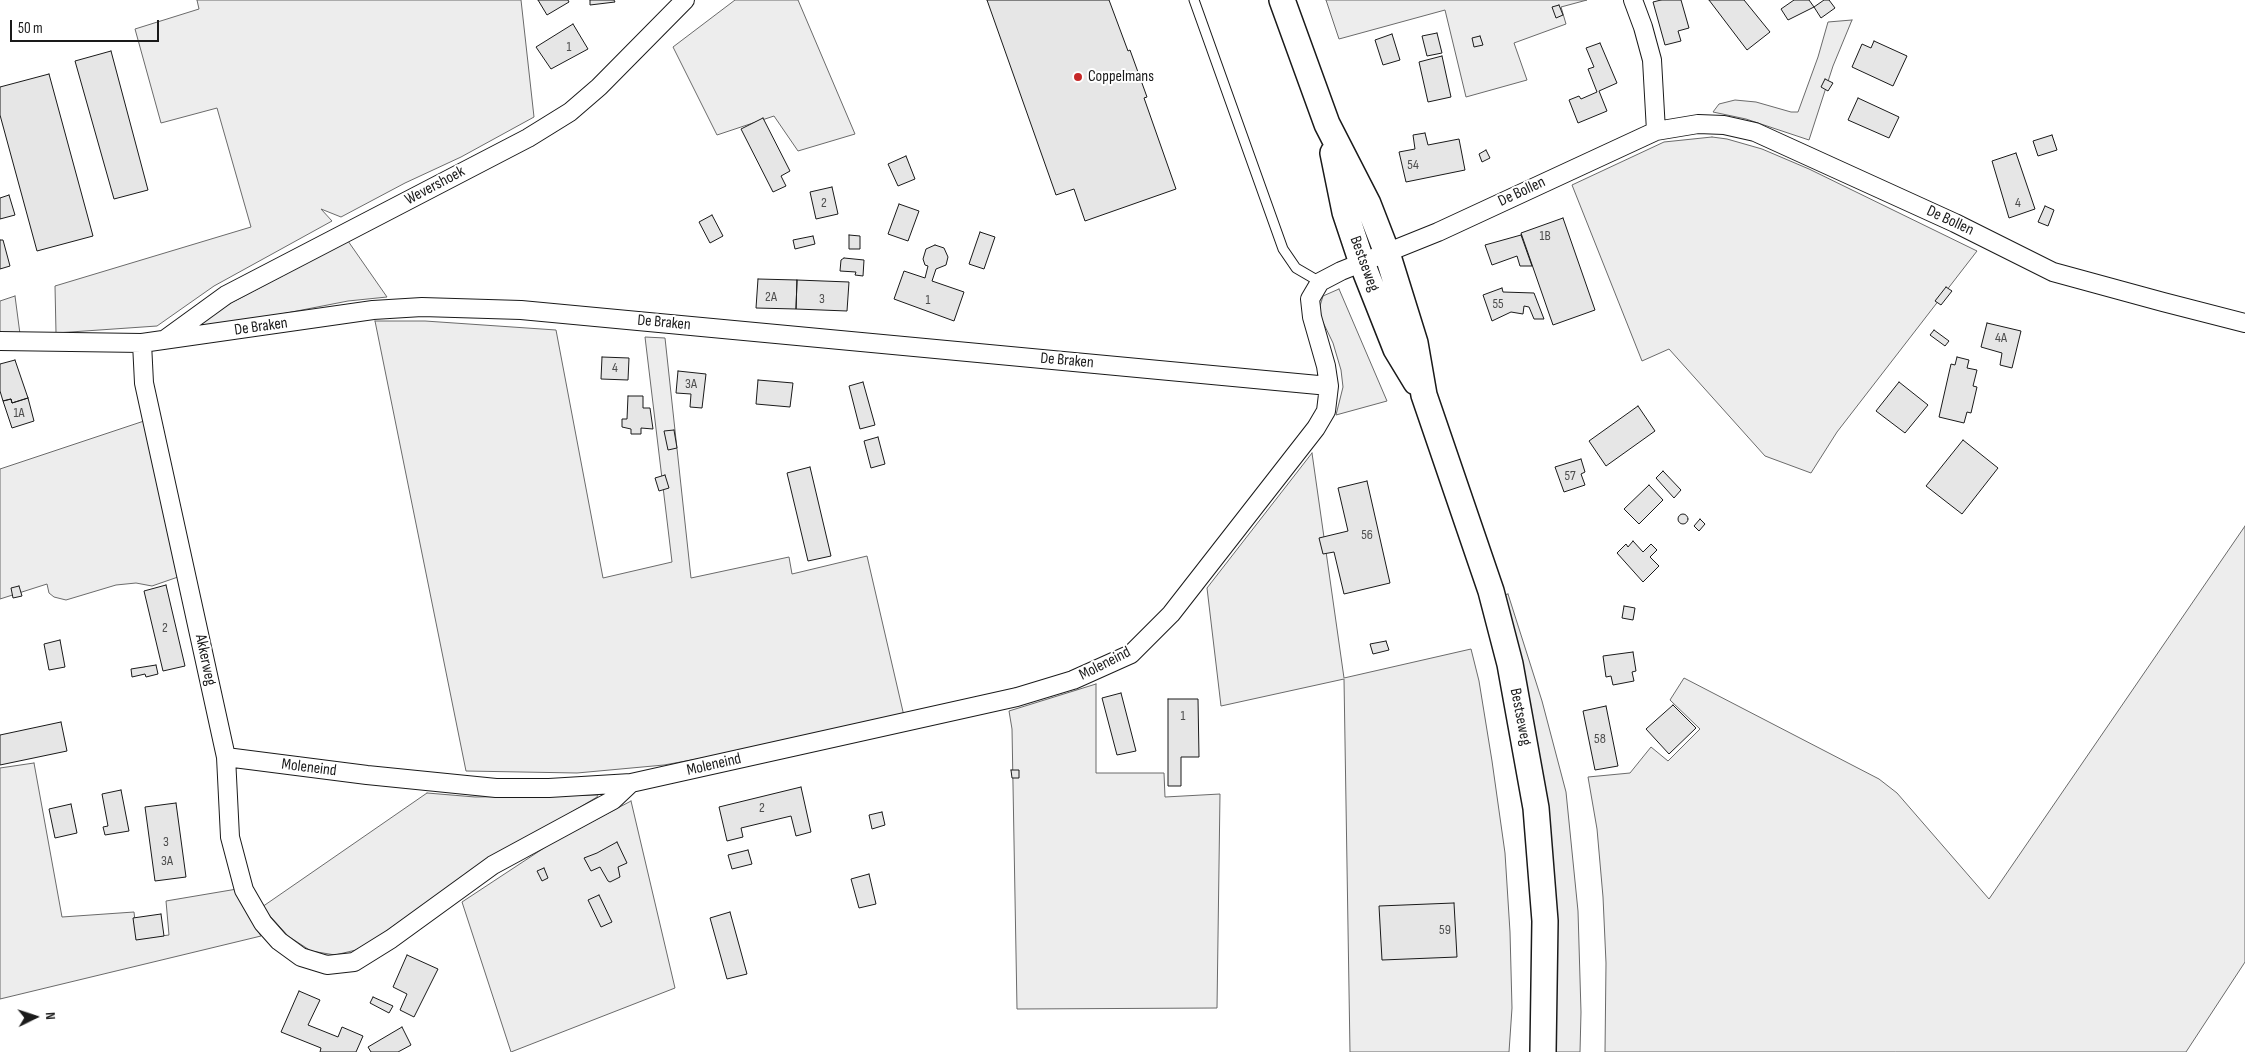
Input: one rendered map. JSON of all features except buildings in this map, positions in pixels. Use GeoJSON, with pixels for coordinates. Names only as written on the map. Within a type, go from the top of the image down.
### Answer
{"type":"FeatureCollection","features":[{"type":"Feature","properties":{"kind":"main road","name":"Bestseweg"},"geometry":{"type":"LineString","coordinates":[[1282,0],[1328,124],[1368,204],[1387,253],[1416,343],[1424,395],[1491,591],[1510,664],[1536,808],[1545,921],[1544,1052]]}},
{"type":"Feature","properties":{"kind":"main road","name":"Bestseweg"},"geometry":{"type":"LineString","coordinates":[[1328,124],[1345,212],[1362,263],[1396,349],[1424,395]]}},
{"type":"Feature","properties":{"kind":"street","name":"Wevershoek"},"geometry":{"type":"LineString","coordinates":[[162,341],[226,295],[528,138],[570,112],[599,87],[684,0]]}},
{"type":"Feature","properties":{"kind":"street"},"geometry":{"type":"LineString","coordinates":[[1633,0],[1652,60],[1656,130]]}},
{"type":"Feature","properties":{"kind":"street","name":"De Bollen"},"geometry":{"type":"LineString","coordinates":[[1362,263],[1656,130],[1698,124],[1724,125],[1755,132],[1955,223],[2053,272],[2245,323]]}},
{"type":"Feature","properties":{"kind":"street"},"geometry":{"type":"LineString","coordinates":[[1320,282],[1362,263]]}},
{"type":"Feature","properties":{"kind":"street","name":"Moleneind"},"geometry":{"type":"LineString","coordinates":[[226,757],[367,775],[496,788],[549,788],[631,783],[1017,697],[1073,680],[1130,654],[1171,614],[1316,428],[1326,410],[1328,386],[1326,366],[1312,317],[1310,299],[1320,282]]}},
{"type":"Feature","properties":{"kind":"street","name":"De Braken"},"geometry":{"type":"LineString","coordinates":[[0,341],[142,343],[373,310],[422,307],[511,309],[1328,386]]}},
{"type":"Feature","properties":{"kind":"street","name":"Akkerweg"},"geometry":{"type":"LineString","coordinates":[[142,343],[144,383],[226,757],[230,837],[244,890],[263,923],[279,941],[301,957],[327,965],[354,962],[391,940],[493,865],[613,800],[631,783]]}},
{"type":"Feature","properties":{"kind":"lane"},"geometry":{"type":"LineString","coordinates":[[1194,0],[1283,249],[1296,268],[1320,282]]}},
{"type":"Feature","properties":{"kind":"shaded area"},"geometry":{"type":"Polygon","coordinates":[[[197,0],[521,0],[534,117],[461,157],[405,183],[341,217],[321,209],[332,221],[214,286],[157,326],[56,333],[55,286],[251,227],[217,108],[161,123],[135,29],[199,9],[197,0]]]}},
{"type":"Feature","properties":{"kind":"shaded area"},"geometry":{"type":"Polygon","coordinates":[[[735,0],[798,0],[855,134],[798,151],[774,116],[717,135],[673,47],[735,0]]]}},
{"type":"Feature","properties":{"kind":"shaded area"},"geometry":{"type":"Polygon","coordinates":[[[1326,0],[1587,0],[1561,7],[1566,24],[1514,43],[1527,80],[1466,97],[1445,10],[1339,39],[1326,0]]]}},
{"type":"Feature","properties":{"kind":"shaded area"},"geometry":{"type":"Polygon","coordinates":[[[1852,20],[1833,66],[1809,140],[1746,119],[1713,112],[1719,104],[1735,100],[1756,102],[1791,112],[1798,112],[1818,57],[1828,22],[1852,20]]]}},
{"type":"Feature","properties":{"kind":"shaded area"},"geometry":{"type":"Polygon","coordinates":[[[1712,137],[1727,139],[1762,149],[1809,169],[1977,251],[1837,432],[1811,473],[1765,456],[1669,349],[1642,361],[1572,185],[1664,142],[1712,137]]]}},
{"type":"Feature","properties":{"kind":"shaded area"},"geometry":{"type":"Polygon","coordinates":[[[348,241],[387,297],[348,301],[215,327],[195,328],[229,304],[348,241]]]}},
{"type":"Feature","properties":{"kind":"shaded area"},"geometry":{"type":"Polygon","coordinates":[[[1339,289],[1387,401],[1336,415],[1343,387],[1341,370],[1333,343],[1321,318],[1320,306],[1323,296],[1339,289]]]}},
{"type":"Feature","properties":{"kind":"shaded area"},"geometry":{"type":"Polygon","coordinates":[[[15,296],[20,334],[0,335],[0,301],[15,296]]]}},
{"type":"Feature","properties":{"kind":"shaded area"},"geometry":{"type":"Polygon","coordinates":[[[375,321],[425,321],[556,330],[603,578],[672,562],[645,337],[665,338],[691,578],[789,557],[792,574],[867,556],[904,716],[790,742],[664,765],[577,773],[466,771],[375,321]]]}},
{"type":"Feature","properties":{"kind":"shaded area"},"geometry":{"type":"Polygon","coordinates":[[[144,421],[178,577],[152,586],[136,583],[116,585],[66,600],[54,597],[49,593],[47,584],[0,599],[0,469],[144,421]]]}},
{"type":"Feature","properties":{"kind":"shaded area"},"geometry":{"type":"Polygon","coordinates":[[[1312,453],[1344,678],[1471,649],[1479,681],[1505,853],[1512,1008],[1509,1052],[1350,1052],[1344,679],[1221,706],[1207,588],[1312,453]]]}},
{"type":"Feature","properties":{"kind":"shaded area"},"geometry":{"type":"Polygon","coordinates":[[[2245,526],[2245,962],[2186,1052],[1605,1052],[1606,963],[1603,897],[1597,829],[1588,777],[1630,773],[1651,747],[1668,761],[1700,729],[1670,700],[1684,678],[1879,779],[1897,793],[1989,899],[2245,526]]]}},
{"type":"Feature","properties":{"kind":"shaded area"},"geometry":{"type":"Polygon","coordinates":[[[1508,594],[1542,701],[1566,792],[1578,911],[1581,1012],[1580,1052],[1555,1052],[1556,938],[1499,596],[1508,594]]]}},
{"type":"Feature","properties":{"kind":"shaded area"},"geometry":{"type":"Polygon","coordinates":[[[1096,684],[1096,773],[1164,773],[1165,797],[1220,794],[1217,1008],[1017,1009],[1012,729],[1009,711],[1096,684]]]}},
{"type":"Feature","properties":{"kind":"shaded area"},"geometry":{"type":"Polygon","coordinates":[[[34,763],[62,917],[134,912],[137,939],[169,935],[166,901],[237,889],[251,920],[261,936],[0,999],[0,768],[34,763]]]}},
{"type":"Feature","properties":{"kind":"shaded area"},"geometry":{"type":"Polygon","coordinates":[[[427,793],[475,797],[598,795],[461,878],[378,937],[356,950],[335,955],[311,951],[288,936],[262,907],[427,793]]]}},
{"type":"Feature","properties":{"kind":"shaded area"},"geometry":{"type":"Polygon","coordinates":[[[631,801],[675,988],[511,1052],[462,902],[550,844],[631,801]]]}},
{"type":"Feature","properties":{"kind":"place","name":"Coppelmans"},"geometry":{"type":"Point","coordinates":[1078,77]}}]}
